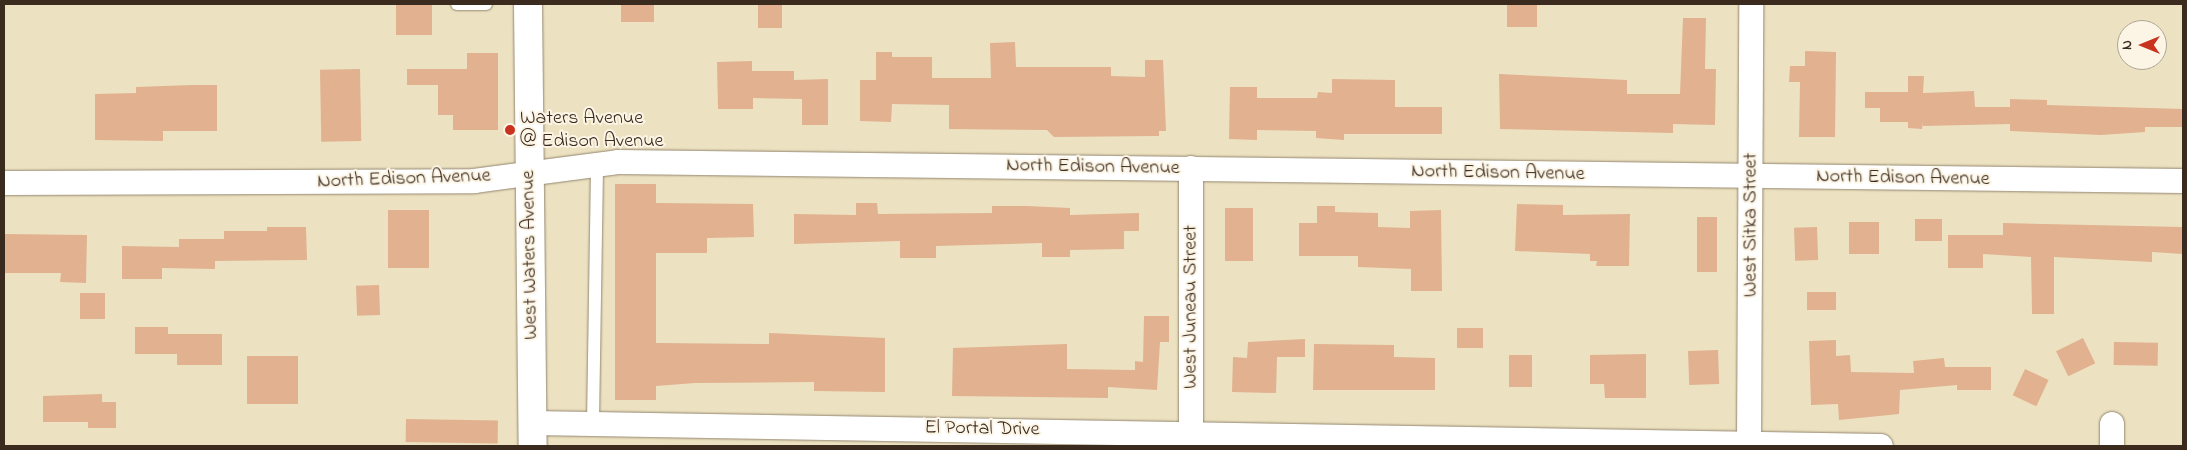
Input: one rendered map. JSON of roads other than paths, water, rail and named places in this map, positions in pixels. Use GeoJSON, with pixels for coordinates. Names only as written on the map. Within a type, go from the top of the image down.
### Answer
{"type":"FeatureCollection","features":[{"type":"Feature","properties":{"kind":"main road","name":"West Waters Avenue"},"geometry":{"type":"LineString","coordinates":[[528,4],[527,171],[533,435]]}},
{"type":"Feature","properties":{"kind":"street","name":"West Sitka Street"},"geometry":{"type":"LineString","coordinates":[[1749,444],[1752,177],[1751,4]]}},
{"type":"Feature","properties":{"kind":"street","name":"North Edison Avenue"},"geometry":{"type":"LineString","coordinates":[[4,183],[474,181],[527,171],[596,164],[1191,168],[1752,177],[2183,181]]}},
{"type":"Feature","properties":{"kind":"street","name":"West Juneau Street"},"geometry":{"type":"LineString","coordinates":[[1191,168],[1191,439]]}},
{"type":"Feature","properties":{"kind":"street","name":"El Portal Drive"},"geometry":{"type":"LineString","coordinates":[[533,435],[592,423],[1191,439],[1881,446]]}},
{"type":"Feature","properties":{"kind":"lane"},"geometry":{"type":"LineString","coordinates":[[457,4],[486,4]]}},
{"type":"Feature","properties":{"kind":"lane"},"geometry":{"type":"LineString","coordinates":[[592,423],[596,164]]}},
{"type":"Feature","properties":{"kind":"place","name":"Waters Avenue @ Edison Avenue"},"geometry":{"type":"Point","coordinates":[510,130]}}]}
